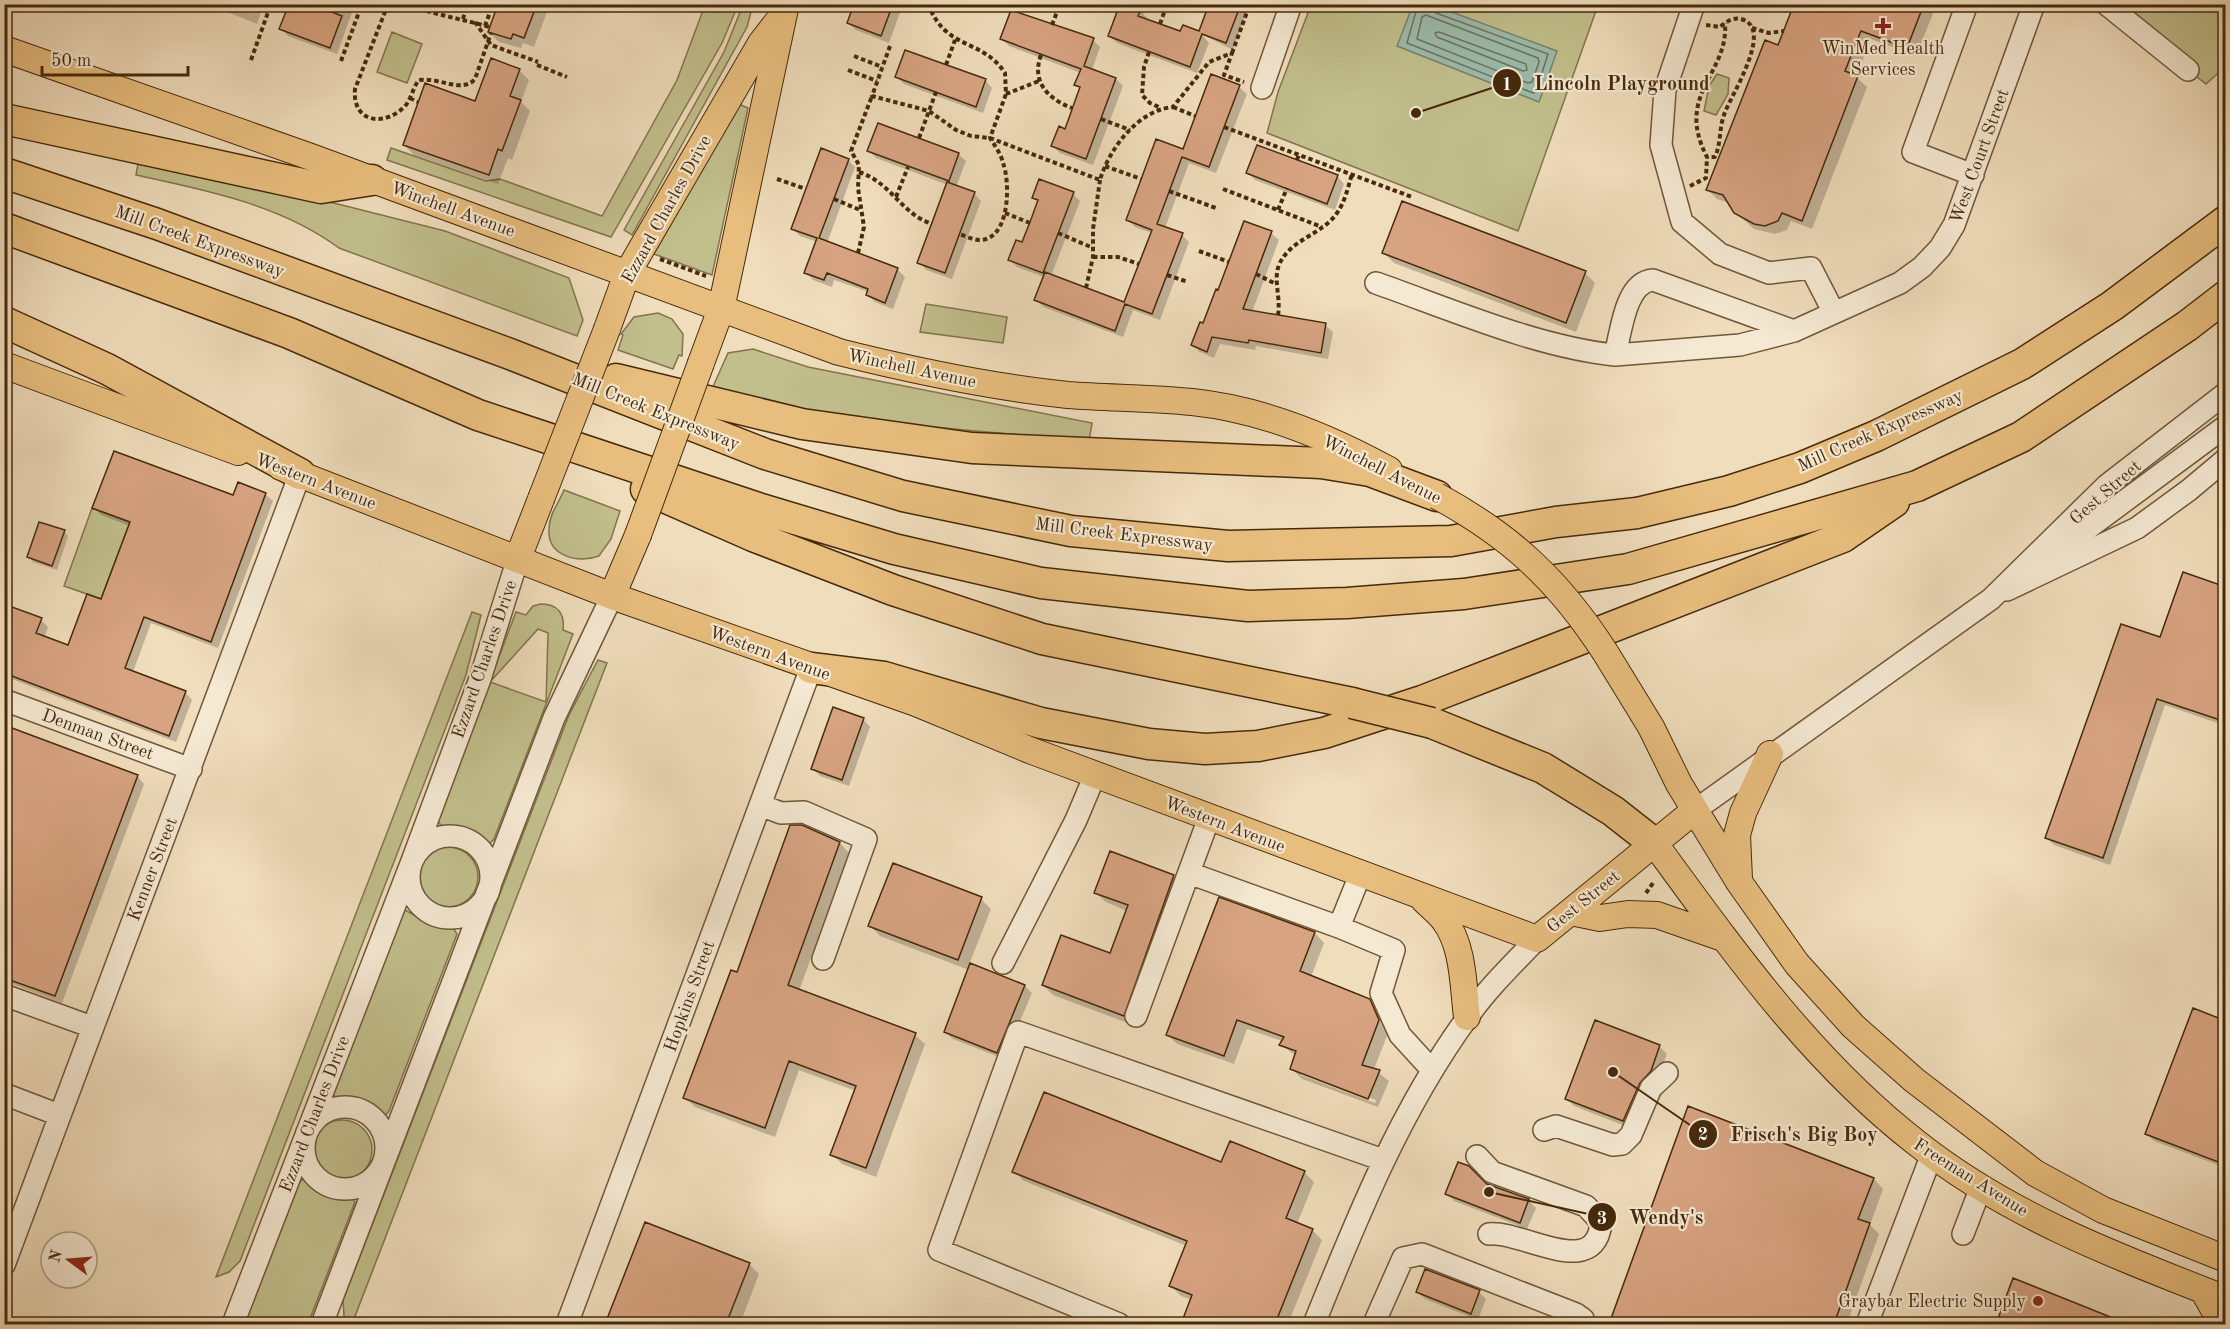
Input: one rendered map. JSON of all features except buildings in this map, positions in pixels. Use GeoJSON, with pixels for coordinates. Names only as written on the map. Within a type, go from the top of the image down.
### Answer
{"type":"FeatureCollection","features":[{"type":"Feature","properties":{"kind":"highway"},"geometry":{"type":"LineString","coordinates":[[4,119],[321,188],[372,180]]}},
{"type":"Feature","properties":{"kind":"highway","name":"Mill Creek Expressway"},"geometry":{"type":"LineString","coordinates":[[4,173],[157,224],[510,354],[765,454],[903,496],[1048,526],[1228,546],[1451,541],[1556,522],[1637,513],[1729,490],[1800,468],[1876,436],[2022,364],[2112,306],[2226,221]]}},
{"type":"Feature","properties":{"kind":"highway"},"geometry":{"type":"LineString","coordinates":[[4,228],[289,333],[753,536],[893,590],[1042,639],[1352,703],[1432,723],[1543,768],[1604,805],[1655,844]]}},
{"type":"Feature","properties":{"kind":"highway"},"geometry":{"type":"LineString","coordinates":[[478,415],[758,508],[894,549],[1041,583],[1248,606],[1347,603],[1464,594],[1628,569],[1917,486],[2021,437],[2187,326],[2226,296]]}},
{"type":"Feature","properties":{"kind":"highway"},"geometry":{"type":"LineString","coordinates":[[4,322],[107,369],[300,474]]}},
{"type":"Feature","properties":{"kind":"highway"},"geometry":{"type":"LineString","coordinates":[[510,354],[802,424],[883,438],[983,449],[1321,463],[1370,471],[1437,496]]}},
{"type":"Feature","properties":{"kind":"highway"},"geometry":{"type":"LineString","coordinates":[[811,668],[884,677],[1041,723],[1149,744],[1205,749],[1258,746],[1324,733],[1422,701],[1843,537],[1917,486]]}},
{"type":"Feature","properties":{"kind":"main road","name":"Ezzard Charles Drive"},"geometry":{"type":"LineString","coordinates":[[518,558],[608,329],[627,274],[761,43],[784,10]]}},
{"type":"Feature","properties":{"kind":"main road","name":"Ezzard Charles Drive"},"geometry":{"type":"LineString","coordinates":[[612,596],[638,536],[721,309],[779,48],[784,10]]}},
{"type":"Feature","properties":{"kind":"main road","name":"Winchell Avenue"},"geometry":{"type":"LineString","coordinates":[[4,49],[592,259],[831,350],[918,372],[997,386],[1068,394],[1193,402],[1254,415],[1296,428],[1346,448],[1473,516],[1525,555],[1554,582],[1579,612],[1652,727],[1695,811]]}},
{"type":"Feature","properties":{"kind":"main road","name":"Western Avenue"},"geometry":{"type":"LineString","coordinates":[[4,365],[300,474],[612,596],[811,668],[916,703],[1095,775],[1537,939]]}},
{"type":"Feature","properties":{"kind":"main road"},"geometry":{"type":"LineString","coordinates":[[1739,882],[1737,835],[1743,813],[1770,754]]}},
{"type":"Feature","properties":{"kind":"main road","name":"Gest Street"},"geometry":{"type":"LineString","coordinates":[[1537,939],[1695,811]]}},
{"type":"Feature","properties":{"kind":"main road","name":"Freeman Avenue"},"geometry":{"type":"LineString","coordinates":[[1695,811],[1739,882],[1822,995],[1914,1080],[2035,1173],[2103,1210],[2226,1259]]}},
{"type":"Feature","properties":{"kind":"main road","name":"Freeman Avenue"},"geometry":{"type":"LineString","coordinates":[[1655,844],[1723,938],[1818,1054],[1867,1103],[1932,1154],[1981,1187],[2094,1248],[2214,1294]]}},
{"type":"Feature","properties":{"kind":"main road"},"geometry":{"type":"LineString","coordinates":[[1422,898],[1445,921],[1454,937],[1467,1017]]}},
{"type":"Feature","properties":{"kind":"main road"},"geometry":{"type":"LineString","coordinates":[[1571,912],[1600,918],[1628,914],[1657,915],[1723,938]]}},
{"type":"Feature","properties":{"kind":"main road"},"geometry":{"type":"LineString","coordinates":[[2214,1294],[2222,1324]]}},
{"type":"Feature","properties":{"kind":"street"},"geometry":{"type":"LineString","coordinates":[[1262,88],[1292,4]]}},
{"type":"Feature","properties":{"kind":"street"},"geometry":{"type":"LineString","coordinates":[[1967,4],[1912,152],[1973,175]]}},
{"type":"Feature","properties":{"kind":"street","name":"West Court Street"},"geometry":{"type":"LineString","coordinates":[[1376,283],[1499,326],[1586,352],[1615,356],[1740,345],[1794,331],[1900,283],[1922,267],[1940,248],[1954,225],[2034,4]]}},
{"type":"Feature","properties":{"kind":"street"},"geometry":{"type":"LineString","coordinates":[[2106,4],[2188,70]]}},
{"type":"Feature","properties":{"kind":"street"},"geometry":{"type":"LineString","coordinates":[[1691,12],[1665,90],[1660,145],[1682,222],[1720,254],[1769,273],[1811,268],[1834,313]]}},
{"type":"Feature","properties":{"kind":"street"},"geometry":{"type":"LineString","coordinates":[[1615,356],[1632,293],[1646,280],[1653,280],[1794,331]]}},
{"type":"Feature","properties":{"kind":"street","name":"Gest Street"},"geometry":{"type":"LineString","coordinates":[[1695,811],[1770,754],[1990,598],[2107,485],[2226,393]]}},
{"type":"Feature","properties":{"kind":"street"},"geometry":{"type":"LineString","coordinates":[[1990,598],[2119,508],[2226,426]]}},
{"type":"Feature","properties":{"kind":"street","name":"Gest Street"},"geometry":{"type":"LineString","coordinates":[[1990,598],[2137,528],[2226,459]]}},
{"type":"Feature","properties":{"kind":"street","name":"Kenner Street"},"geometry":{"type":"LineString","coordinates":[[4,1265],[300,474]]}},
{"type":"Feature","properties":{"kind":"street","name":"Ezzard Charles Drive"},"geometry":{"type":"LineString","coordinates":[[233,1324],[480,679],[518,558]]}},
{"type":"Feature","properties":{"kind":"street","name":"Ezzard Charles Drive"},"geometry":{"type":"LineString","coordinates":[[322,1324],[554,718],[612,596]]}},
{"type":"Feature","properties":{"kind":"street","name":"Hopkins Street"},"geometry":{"type":"LineString","coordinates":[[567,1324],[811,668]]}},
{"type":"Feature","properties":{"kind":"street","name":"Denman Street"},"geometry":{"type":"LineString","coordinates":[[4,700],[190,769]]}},
{"type":"Feature","properties":{"kind":"street"},"geometry":{"type":"LineString","coordinates":[[1003,963],[1076,820],[1095,775]]}},
{"type":"Feature","properties":{"kind":"street"},"geometry":{"type":"LineString","coordinates":[[760,805],[781,813],[804,812],[866,839],[823,959]]}},
{"type":"Feature","properties":{"kind":"street"},"geometry":{"type":"LineString","coordinates":[[1136,1016],[1209,818]]}},
{"type":"Feature","properties":{"kind":"street"},"geometry":{"type":"LineString","coordinates":[[462,837],[483,852],[491,873],[485,898],[469,913],[448,918],[423,908],[410,885],[412,861],[424,845],[436,838],[462,837]]}},
{"type":"Feature","properties":{"kind":"street"},"geometry":{"type":"LineString","coordinates":[[1189,873],[1339,927],[1394,950],[1381,993],[1400,1035],[1432,1070]]}},
{"type":"Feature","properties":{"kind":"street"},"geometry":{"type":"LineString","coordinates":[[1339,927],[1360,875]]}},
{"type":"Feature","properties":{"kind":"street","name":"Gest Street"},"geometry":{"type":"LineString","coordinates":[[1314,1324],[1383,1160],[1432,1070],[1467,1017],[1537,939]]}},
{"type":"Feature","properties":{"kind":"street"},"geometry":{"type":"LineString","coordinates":[[4,995],[92,1027]]}},
{"type":"Feature","properties":{"kind":"street"},"geometry":{"type":"LineString","coordinates":[[1119,1324],[939,1250],[1018,1032],[1383,1160]]}},
{"type":"Feature","properties":{"kind":"street"},"geometry":{"type":"LineString","coordinates":[[1544,1130],[1556,1126],[1613,1145],[1622,1144],[1631,1135],[1651,1088],[1667,1072]]}},
{"type":"Feature","properties":{"kind":"street"},"geometry":{"type":"LineString","coordinates":[[4,1094],[59,1115]]}},
{"type":"Feature","properties":{"kind":"street"},"geometry":{"type":"LineString","coordinates":[[354,1108],[376,1121],[383,1132],[385,1158],[379,1170],[361,1185],[340,1189],[329,1186],[316,1177],[309,1167],[304,1143],[308,1130],[318,1117],[328,1110],[354,1108]]}},
{"type":"Feature","properties":{"kind":"street"},"geometry":{"type":"LineString","coordinates":[[1867,1324],[1932,1154]]}},
{"type":"Feature","properties":{"kind":"street"},"geometry":{"type":"LineString","coordinates":[[1477,1156],[1492,1172],[1586,1206],[1601,1222],[1595,1245],[1587,1251],[1548,1249],[1502,1233],[1489,1234]]}},
{"type":"Feature","properties":{"kind":"street"},"geometry":{"type":"LineString","coordinates":[[1963,1234],[1981,1187]]}},
{"type":"Feature","properties":{"kind":"street"},"geometry":{"type":"LineString","coordinates":[[1376,1319],[1403,1258],[1422,1254],[1576,1314],[1583,1319],[1585,1324]]}},
{"type":"Feature","properties":{"kind":"path"},"geometry":{"type":"LineString","coordinates":[[251,60],[272,4]]}},
{"type":"Feature","properties":{"kind":"path"},"geometry":{"type":"LineString","coordinates":[[341,61],[362,4]]}},
{"type":"Feature","properties":{"kind":"path"},"geometry":{"type":"LineString","coordinates":[[388,4],[355,89],[354,101],[364,116],[380,119],[394,113],[410,99],[419,80],[438,79],[464,87],[471,84],[491,33]]}},
{"type":"Feature","properties":{"kind":"path"},"geometry":{"type":"LineString","coordinates":[[405,4],[433,15],[463,19],[487,26],[493,4]]}},
{"type":"Feature","properties":{"kind":"path"},"geometry":{"type":"LineString","coordinates":[[463,19],[467,4]]}},
{"type":"Feature","properties":{"kind":"path"},"geometry":{"type":"LineString","coordinates":[[920,4],[929,6],[946,4]]}},
{"type":"Feature","properties":{"kind":"path"},"geometry":{"type":"LineString","coordinates":[[1052,25],[1060,4]]}},
{"type":"Feature","properties":{"kind":"path"},"geometry":{"type":"LineString","coordinates":[[1158,4],[1165,10],[1174,10],[1185,4]]}},
{"type":"Feature","properties":{"kind":"path"},"geometry":{"type":"LineString","coordinates":[[1248,5],[1224,75],[1262,88]]}},
{"type":"Feature","properties":{"kind":"path"},"geometry":{"type":"LineString","coordinates":[[929,6],[944,31],[955,40],[975,47],[999,64],[1005,73],[1006,94],[990,138],[1003,162],[1007,176],[1005,213],[997,232],[988,239],[978,240],[959,234]]}},
{"type":"Feature","properties":{"kind":"path"},"geometry":{"type":"LineString","coordinates":[[1160,24],[1165,10]]}},
{"type":"Feature","properties":{"kind":"path"},"geometry":{"type":"LineString","coordinates":[[1691,12],[1720,27],[1738,18],[1747,21],[1752,28],[1752,53],[1737,91],[1724,114],[1719,148],[1715,157],[1707,157]]}},
{"type":"Feature","properties":{"kind":"path"},"geometry":{"type":"LineString","coordinates":[[475,22],[489,42],[567,76]]}},
{"type":"Feature","properties":{"kind":"path"},"geometry":{"type":"LineString","coordinates":[[1674,194],[1706,178],[1707,157],[1699,143],[1695,124],[1707,79],[1726,40],[1725,23]]}},
{"type":"Feature","properties":{"kind":"path"},"geometry":{"type":"LineString","coordinates":[[1752,28],[1769,33],[1784,31]]}},
{"type":"Feature","properties":{"kind":"path"},"geometry":{"type":"LineString","coordinates":[[946,64],[955,40]]}},
{"type":"Feature","properties":{"kind":"path"},"geometry":{"type":"LineString","coordinates":[[858,253],[864,227],[859,161],[851,151],[890,46]]}},
{"type":"Feature","properties":{"kind":"path"},"geometry":{"type":"LineString","coordinates":[[1149,52],[1144,67],[1142,94],[1150,103],[1162,108],[1173,107],[1195,116]]}},
{"type":"Feature","properties":{"kind":"path"},"geometry":{"type":"LineString","coordinates":[[1173,107],[1209,62],[1232,53]]}},
{"type":"Feature","properties":{"kind":"path"},"geometry":{"type":"LineString","coordinates":[[1041,55],[1038,67],[1039,81],[1050,97],[1072,108]]}},
{"type":"Feature","properties":{"kind":"path"},"geometry":{"type":"LineString","coordinates":[[854,56],[882,66]]}},
{"type":"Feature","properties":{"kind":"path"},"geometry":{"type":"LineString","coordinates":[[848,70],[877,81]]}},
{"type":"Feature","properties":{"kind":"path"},"geometry":{"type":"LineString","coordinates":[[1006,94],[1039,81]]}},
{"type":"Feature","properties":{"kind":"path"},"geometry":{"type":"LineString","coordinates":[[919,138],[936,92]]}},
{"type":"Feature","properties":{"kind":"path"},"geometry":{"type":"LineString","coordinates":[[872,96],[929,111],[956,130],[971,136],[990,138],[1100,180]]}},
{"type":"Feature","properties":{"kind":"path"},"geometry":{"type":"LineString","coordinates":[[410,99],[418,102]]}},
{"type":"Feature","properties":{"kind":"path"},"geometry":{"type":"LineString","coordinates":[[1086,288],[1093,256],[1091,247],[1100,180],[1105,166],[1130,130],[1162,108]]}},
{"type":"Feature","properties":{"kind":"path"},"geometry":{"type":"LineString","coordinates":[[1101,119],[1130,130]]}},
{"type":"Feature","properties":{"kind":"path"},"geometry":{"type":"LineString","coordinates":[[1224,127],[1412,197]]}},
{"type":"Feature","properties":{"kind":"path"},"geometry":{"type":"LineString","coordinates":[[1297,160],[1299,154]]}},
{"type":"Feature","properties":{"kind":"path"},"geometry":{"type":"LineString","coordinates":[[1105,166],[1141,179]]}},
{"type":"Feature","properties":{"kind":"path"},"geometry":{"type":"LineString","coordinates":[[896,196],[908,167]]}},
{"type":"Feature","properties":{"kind":"path"},"geometry":{"type":"LineString","coordinates":[[859,172],[880,181],[910,213],[932,224]]}},
{"type":"Feature","properties":{"kind":"path"},"geometry":{"type":"LineString","coordinates":[[1278,315],[1280,299],[1276,275],[1286,253],[1323,227],[1337,213],[1352,174]]}},
{"type":"Feature","properties":{"kind":"path"},"geometry":{"type":"LineString","coordinates":[[777,179],[806,189]]}},
{"type":"Feature","properties":{"kind":"path"},"geometry":{"type":"LineString","coordinates":[[1278,210],[1287,188]]}},
{"type":"Feature","properties":{"kind":"path"},"geometry":{"type":"LineString","coordinates":[[1223,189],[1323,227]]}},
{"type":"Feature","properties":{"kind":"path"},"geometry":{"type":"LineString","coordinates":[[1169,191],[1216,208]]}},
{"type":"Feature","properties":{"kind":"path"},"geometry":{"type":"LineString","coordinates":[[834,199],[861,210]]}},
{"type":"Feature","properties":{"kind":"path"},"geometry":{"type":"LineString","coordinates":[[1005,213],[1030,222]]}},
{"type":"Feature","properties":{"kind":"path"},"geometry":{"type":"LineString","coordinates":[[1058,233],[1091,247]]}},
{"type":"Feature","properties":{"kind":"path"},"geometry":{"type":"LineString","coordinates":[[1199,251],[1228,262]]}},
{"type":"Feature","properties":{"kind":"path"},"geometry":{"type":"LineString","coordinates":[[1093,256],[1118,257],[1139,264]]}},
{"type":"Feature","properties":{"kind":"path"},"geometry":{"type":"LineString","coordinates":[[653,258],[707,277]]}},
{"type":"Feature","properties":{"kind":"path"},"geometry":{"type":"LineString","coordinates":[[1256,274],[1277,285]]}},
{"type":"Feature","properties":{"kind":"path"},"geometry":{"type":"LineString","coordinates":[[1167,275],[1188,282]]}},
{"type":"Feature","properties":{"kind":"shaded area"},"geometry":{"type":"Polygon","coordinates":[[[705,5],[738,5],[722,43],[611,237],[387,160],[391,148],[486,181],[500,179],[602,216],[677,80],[705,5]]]}},
{"type":"Feature","properties":{"kind":"shaded area"},"geometry":{"type":"Polygon","coordinates":[[[743,5],[753,5],[747,27],[632,235],[624,230],[724,52],[743,5]]]}},
{"type":"Feature","properties":{"kind":"shaded area"},"geometry":{"type":"Polygon","coordinates":[[[1311,5],[1598,5],[1518,231],[1267,133],[1278,92],[1311,5]]]}},
{"type":"Feature","properties":{"kind":"shaded area"},"geometry":{"type":"Polygon","coordinates":[[[2106,5],[2225,5],[2225,67],[2206,84],[2106,5]]]}},
{"type":"Feature","properties":{"kind":"shaded area"},"geometry":{"type":"Polygon","coordinates":[[[392,32],[422,44],[407,83],[377,72],[392,32]]]}},
{"type":"Feature","properties":{"kind":"shaded area"},"geometry":{"type":"Polygon","coordinates":[[[1717,74],[1729,78],[1728,94],[1716,115],[1704,111],[1709,86],[1717,74]]]}},
{"type":"Feature","properties":{"kind":"shaded area"},"geometry":{"type":"Polygon","coordinates":[[[739,104],[748,108],[712,275],[654,254],[739,104]]]}},
{"type":"Feature","properties":{"kind":"shaded area"},"geometry":{"type":"Polygon","coordinates":[[[138,164],[310,197],[445,231],[569,278],[583,320],[577,336],[339,248],[316,233],[268,210],[216,193],[136,175],[138,164]]]}},
{"type":"Feature","properties":{"kind":"shaded area"},"geometry":{"type":"Polygon","coordinates":[[[926,304],[1007,317],[1003,343],[920,332],[926,304]]]}},
{"type":"Feature","properties":{"kind":"shaded area"},"geometry":{"type":"Polygon","coordinates":[[[658,313],[672,319],[683,334],[682,356],[679,355],[673,369],[618,350],[623,335],[621,334],[634,317],[658,313]]]}},
{"type":"Feature","properties":{"kind":"shaded area"},"geometry":{"type":"Polygon","coordinates":[[[753,349],[808,367],[1092,423],[1089,441],[855,420],[712,389],[728,353],[753,349]]]}},
{"type":"Feature","properties":{"kind":"shaded area"},"geometry":{"type":"Polygon","coordinates":[[[564,490],[620,511],[611,539],[599,556],[573,558],[558,552],[553,546],[549,524],[564,490]]]}},
{"type":"Feature","properties":{"kind":"shaded area"},"geometry":{"type":"Polygon","coordinates":[[[92,508],[130,522],[101,599],[64,586],[92,508]]]}},
{"type":"Feature","properties":{"kind":"shaded area"},"geometry":{"type":"Polygon","coordinates":[[[547,604],[556,608],[563,619],[563,630],[573,634],[494,839],[489,844],[465,831],[442,827],[437,820],[516,612],[526,615],[533,606],[547,604]],[[538,629],[490,682],[546,702],[548,633],[538,629]]]}},
{"type":"Feature","properties":{"kind":"shaded area"},"geometry":{"type":"Polygon","coordinates":[[[472,612],[481,615],[466,675],[240,1261],[229,1272],[216,1277],[472,612]]]}},
{"type":"Feature","properties":{"kind":"shaded area"},"geometry":{"type":"Polygon","coordinates":[[[598,660],[607,663],[352,1324],[348,1324],[344,1316],[343,1300],[569,715],[598,660]]]}},
{"type":"Feature","properties":{"kind":"shaded area"},"geometry":{"type":"Polygon","coordinates":[[[442,847],[454,847],[465,852],[473,860],[478,877],[476,889],[465,902],[454,907],[442,907],[431,902],[423,894],[418,883],[418,871],[423,860],[431,852],[442,847]]]}},
{"type":"Feature","properties":{"kind":"shaded area"},"geometry":{"type":"Polygon","coordinates":[[[405,910],[429,923],[452,926],[457,934],[389,1111],[384,1117],[360,1104],[337,1100],[332,1093],[402,912],[405,910]]]}},
{"type":"Feature","properties":{"kind":"shaded area"},"geometry":{"type":"Polygon","coordinates":[[[336,1120],[348,1120],[359,1125],[367,1133],[372,1150],[370,1162],[359,1175],[348,1180],[336,1180],[325,1175],[317,1167],[312,1156],[312,1144],[317,1133],[325,1125],[336,1120]]]}},
{"type":"Feature","properties":{"kind":"shaded area"},"geometry":{"type":"Polygon","coordinates":[[[305,1178],[320,1190],[349,1195],[355,1202],[308,1324],[243,1324],[297,1184],[305,1178]]]}},
{"type":"Feature","properties":{"kind":"water"},"geometry":{"type":"Polygon","coordinates":[[[1430,4],[1557,51],[1539,102],[1397,46],[1413,5],[1430,4]]]}},
{"type":"Feature","properties":{"kind":"place","name":"WinMed Health Services"},"geometry":{"type":"Point","coordinates":[1883,26]}},
{"type":"Feature","properties":{"kind":"place","name":"Lincoln Playground"},"geometry":{"type":"Point","coordinates":[1416,113]}},
{"type":"Feature","properties":{"kind":"place","name":"Frisch's Big Boy"},"geometry":{"type":"Point","coordinates":[1613,1072]}},
{"type":"Feature","properties":{"kind":"place","name":"Wendy's"},"geometry":{"type":"Point","coordinates":[1489,1192]}},
{"type":"Feature","properties":{"kind":"place","name":"Graybar Electric Supply"},"geometry":{"type":"Point","coordinates":[2038,1301]}}]}
